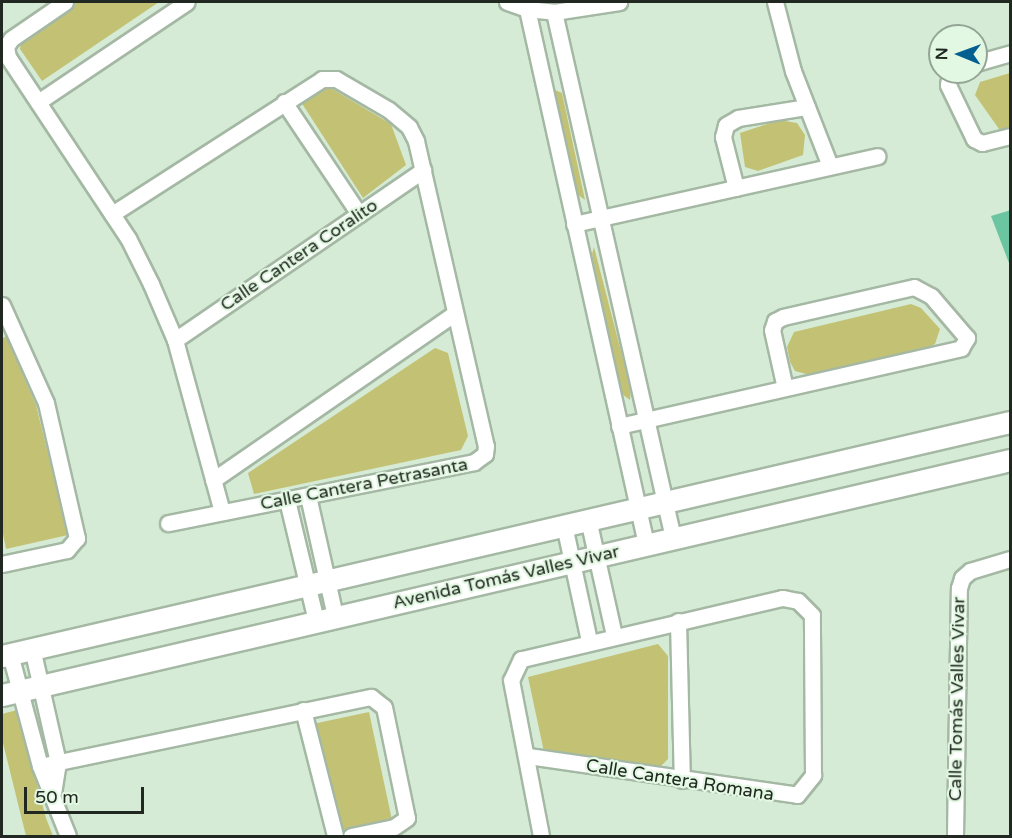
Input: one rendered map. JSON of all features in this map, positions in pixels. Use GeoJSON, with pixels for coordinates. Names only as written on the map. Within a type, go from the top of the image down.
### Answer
{"type":"FeatureCollection","features":[{"type":"Feature","properties":{"kind":"main road","name":"Avenida Tomás Valles Vivar"},"geometry":{"type":"LineString","coordinates":[[6,655],[638,507],[1011,423]]}},
{"type":"Feature","properties":{"kind":"main road","name":"Avenida Tomás Valles Vivar"},"geometry":{"type":"LineString","coordinates":[[10,693],[1011,460]]}},
{"type":"Feature","properties":{"kind":"street"},"geometry":{"type":"LineString","coordinates":[[65,2],[11,39],[6,47],[38,102],[112,214],[151,284],[175,340],[222,513]]}},
{"type":"Feature","properties":{"kind":"street"},"geometry":{"type":"LineString","coordinates":[[38,102],[187,2]]}},
{"type":"Feature","properties":{"kind":"street"},"geometry":{"type":"LineString","coordinates":[[507,2],[527,9],[554,12],[619,2]]}},
{"type":"Feature","properties":{"kind":"street"},"geometry":{"type":"LineString","coordinates":[[775,2],[784,43],[830,166]]}},
{"type":"Feature","properties":{"kind":"street"},"geometry":{"type":"LineString","coordinates":[[527,9],[646,544]]}},
{"type":"Feature","properties":{"kind":"street"},"geometry":{"type":"LineString","coordinates":[[554,12],[673,538]]}},
{"type":"Feature","properties":{"kind":"street"},"geometry":{"type":"LineString","coordinates":[[988,60],[1011,53]]}},
{"type":"Feature","properties":{"kind":"street","name":"Calle Cantera Petrasanta"},"geometry":{"type":"LineString","coordinates":[[112,214],[322,79],[336,79],[400,117],[416,141],[485,454],[474,462],[168,524]]}},
{"type":"Feature","properties":{"kind":"street"},"geometry":{"type":"LineString","coordinates":[[948,84],[974,139],[982,143],[1011,136]]}},
{"type":"Feature","properties":{"kind":"street"},"geometry":{"type":"LineString","coordinates":[[284,102],[359,214]]}},
{"type":"Feature","properties":{"kind":"street"},"geometry":{"type":"LineString","coordinates":[[736,188],[723,137],[726,125],[738,118],[807,106]]}},
{"type":"Feature","properties":{"kind":"street"},"geometry":{"type":"LineString","coordinates":[[574,224],[878,156]]}},
{"type":"Feature","properties":{"kind":"street","name":"Calle Cantera Coralito"},"geometry":{"type":"LineString","coordinates":[[175,340],[423,170]]}},
{"type":"Feature","properties":{"kind":"street"},"geometry":{"type":"LineString","coordinates":[[619,426],[961,348],[967,338],[931,296],[914,287],[783,317],[775,321],[772,330],[785,388]]}},
{"type":"Feature","properties":{"kind":"street"},"geometry":{"type":"LineString","coordinates":[[213,480],[455,313]]}},
{"type":"Feature","properties":{"kind":"street"},"geometry":{"type":"LineString","coordinates":[[2,562],[67,550],[77,538],[46,403],[4,314]]}},
{"type":"Feature","properties":{"kind":"street"},"geometry":{"type":"LineString","coordinates":[[308,496],[321,552],[317,582],[325,618]]}},
{"type":"Feature","properties":{"kind":"street"},"geometry":{"type":"LineString","coordinates":[[287,500],[300,556],[317,582]]}},
{"type":"Feature","properties":{"kind":"street"},"geometry":{"type":"LineString","coordinates":[[588,519],[614,635]]}},
{"type":"Feature","properties":{"kind":"street"},"geometry":{"type":"LineString","coordinates":[[564,525],[590,641]]}},
{"type":"Feature","properties":{"kind":"street"},"geometry":{"type":"LineString","coordinates":[[300,556],[321,552]]}},
{"type":"Feature","properties":{"kind":"street","name":"Calle Tomás Valles Vivar"},"geometry":{"type":"LineString","coordinates":[[955,837],[959,588],[962,578],[969,571],[1011,559]]}},
{"type":"Feature","properties":{"kind":"street"},"geometry":{"type":"LineString","coordinates":[[578,589],[602,584]]}},
{"type":"Feature","properties":{"kind":"street","name":"Calle Cantera Romana"},"geometry":{"type":"LineString","coordinates":[[528,756],[790,797],[804,791],[813,766],[813,625],[807,608],[791,598],[526,655],[515,668],[512,680],[528,756],[541,837]]}},
{"type":"Feature","properties":{"kind":"street"},"geometry":{"type":"LineString","coordinates":[[678,621],[682,780]]}},
{"type":"Feature","properties":{"kind":"street"},"geometry":{"type":"LineString","coordinates":[[32,648],[58,762],[52,792]]}},
{"type":"Feature","properties":{"kind":"street"},"geometry":{"type":"LineString","coordinates":[[6,655],[10,693],[27,720],[39,766],[52,792],[68,837]]}},
{"type":"Feature","properties":{"kind":"street"},"geometry":{"type":"LineString","coordinates":[[39,766],[364,697],[380,701],[384,707],[407,818],[394,827],[351,837]]}},
{"type":"Feature","properties":{"kind":"street"},"geometry":{"type":"LineString","coordinates":[[303,710],[335,837]]}},
{"type":"Feature","properties":{"kind":"street"},"geometry":{"type":"LineString","coordinates":[[27,720],[47,715]]}},
{"type":"Feature","properties":{"kind":"shaded area"},"geometry":{"type":"Polygon","coordinates":[[[77,2],[159,2],[42,81],[20,49],[22,38],[77,2]]]}},
{"type":"Feature","properties":{"kind":"shaded area"},"geometry":{"type":"Polygon","coordinates":[[[1010,73],[1010,130],[1008,131],[999,129],[975,95],[979,84],[988,84],[988,80],[1010,73]]]}},
{"type":"Feature","properties":{"kind":"shaded area"},"geometry":{"type":"Polygon","coordinates":[[[329,87],[391,124],[406,165],[363,198],[301,102],[329,87]]]}},
{"type":"Feature","properties":{"kind":"shaded area"},"geometry":{"type":"Polygon","coordinates":[[[555,90],[562,93],[585,200],[578,195],[555,90]]]}},
{"type":"Feature","properties":{"kind":"shaded area"},"geometry":{"type":"Polygon","coordinates":[[[779,120],[797,123],[805,135],[803,155],[758,171],[745,167],[740,133],[779,120]]]}},
{"type":"Feature","properties":{"kind":"shaded area"},"geometry":{"type":"Polygon","coordinates":[[[594,247],[631,390],[630,400],[622,394],[592,254],[594,247]]]}},
{"type":"Feature","properties":{"kind":"shaded area"},"geometry":{"type":"Polygon","coordinates":[[[911,304],[921,308],[940,329],[935,344],[810,375],[795,371],[790,362],[787,347],[794,332],[911,304]]]}},
{"type":"Feature","properties":{"kind":"shaded area"},"geometry":{"type":"Polygon","coordinates":[[[6,336],[36,405],[68,535],[6,549],[2,529],[2,339],[6,336]]]}},
{"type":"Feature","properties":{"kind":"shaded area"},"geometry":{"type":"Polygon","coordinates":[[[435,348],[448,353],[468,436],[461,450],[254,494],[248,473],[435,348]]]}},
{"type":"Feature","properties":{"kind":"shaded area"},"geometry":{"type":"Polygon","coordinates":[[[658,644],[668,656],[668,759],[656,771],[544,752],[528,677],[658,644]]]}},
{"type":"Feature","properties":{"kind":"shaded area"},"geometry":{"type":"Polygon","coordinates":[[[17,710],[53,836],[26,836],[2,739],[2,714],[17,710]]]}},
{"type":"Feature","properties":{"kind":"shaded area"},"geometry":{"type":"Polygon","coordinates":[[[369,712],[392,822],[339,833],[316,723],[369,712]]]}},
{"type":"Feature","properties":{"kind":"building"},"geometry":{"type":"Polygon","coordinates":[[[1011,210],[1011,263],[1009,263],[991,216],[1011,210]]]}}]}
